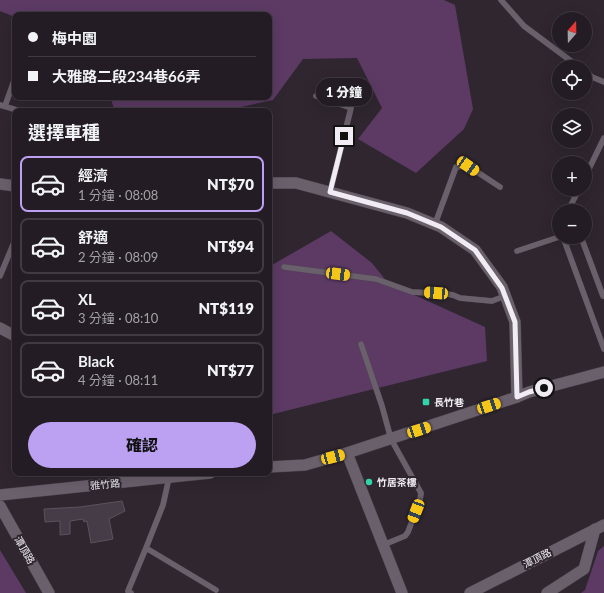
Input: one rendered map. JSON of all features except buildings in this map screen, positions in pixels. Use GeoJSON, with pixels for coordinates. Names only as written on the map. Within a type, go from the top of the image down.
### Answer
{"type":"FeatureCollection","features":[{"type":"Feature","properties":{"kind":"street"},"geometry":{"type":"LineString","coordinates":[[272,183],[296,183],[407,213],[441,227],[475,250],[502,288],[515,322],[517,397]]}},
{"type":"Feature","properties":{"kind":"street"},"geometry":{"type":"LineString","coordinates":[[0,184],[12,186]]}},
{"type":"Feature","properties":{"kind":"street"},"geometry":{"type":"LineString","coordinates":[[0,328],[12,334]]}},
{"type":"Feature","properties":{"kind":"street"},"geometry":{"type":"LineString","coordinates":[[272,467],[305,465],[391,439],[529,392],[604,372]]}},
{"type":"Feature","properties":{"kind":"street"},"geometry":{"type":"LineString","coordinates":[[347,453],[402,593]]}},
{"type":"Feature","properties":{"kind":"street","name":"雅竹路"},"geometry":{"type":"LineString","coordinates":[[0,495],[186,476]]}},
{"type":"Feature","properties":{"kind":"street","name":"潭頂路"},"geometry":{"type":"LineString","coordinates":[[0,506],[49,593]]}},
{"type":"Feature","properties":{"kind":"street"},"geometry":{"type":"LineString","coordinates":[[547,593],[584,569],[600,527]]}},
{"type":"Feature","properties":{"kind":"street","name":"潭頂路"},"geometry":{"type":"LineString","coordinates":[[470,593],[600,527]]}},
{"type":"Feature","properties":{"kind":"lane"},"geometry":{"type":"LineString","coordinates":[[501,0],[524,26],[570,60]]}},
{"type":"Feature","properties":{"kind":"lane"},"geometry":{"type":"LineString","coordinates":[[592,77],[604,82]]}},
{"type":"Feature","properties":{"kind":"lane"},"geometry":{"type":"LineString","coordinates":[[12,84],[2,105],[12,108]]}},
{"type":"Feature","properties":{"kind":"lane"},"geometry":{"type":"LineString","coordinates":[[316,96],[351,108],[330,192]]}},
{"type":"Feature","properties":{"kind":"lane"},"geometry":{"type":"LineString","coordinates":[[592,163],[604,138]]}},
{"type":"Feature","properties":{"kind":"lane"},"geometry":{"type":"LineString","coordinates":[[435,224],[456,167],[468,166],[500,187]]}},
{"type":"Feature","properties":{"kind":"lane"},"geometry":{"type":"LineString","coordinates":[[517,251],[552,238]]}},
{"type":"Feature","properties":{"kind":"lane"},"geometry":{"type":"LineString","coordinates":[[566,244],[604,349]]}},
{"type":"Feature","properties":{"kind":"lane"},"geometry":{"type":"LineString","coordinates":[[584,244],[604,296]]}},
{"type":"Feature","properties":{"kind":"lane"},"geometry":{"type":"LineString","coordinates":[[0,276],[12,247]]}},
{"type":"Feature","properties":{"kind":"lane"},"geometry":{"type":"LineString","coordinates":[[284,267],[376,279],[412,292],[447,294],[460,298],[492,301],[505,296]]}},
{"type":"Feature","properties":{"kind":"lane"},"geometry":{"type":"LineString","coordinates":[[361,344],[382,406],[391,439],[421,493],[420,500],[408,532],[405,536],[383,545]]}},
{"type":"Feature","properties":{"kind":"lane"},"geometry":{"type":"LineString","coordinates":[[132,593],[128,591],[163,505],[170,478]]}},
{"type":"Feature","properties":{"kind":"lane"},"geometry":{"type":"LineString","coordinates":[[146,548],[216,590]]}},
{"type":"Feature","properties":{"kind":"shaded area"},"geometry":{"type":"Polygon","coordinates":[[[0,0],[444,0],[455,5],[473,109],[464,129],[416,173],[358,139],[382,108],[357,58],[303,59],[273,100],[236,108],[114,108],[111,100],[272,100],[272,12],[12,12],[12,16],[0,11],[0,0]]]}},
{"type":"Feature","properties":{"kind":"shaded area"},"geometry":{"type":"Polygon","coordinates":[[[331,231],[372,263],[388,283],[485,327],[487,361],[272,414],[272,265],[331,231]]]}},
{"type":"Feature","properties":{"kind":"shaded area"},"geometry":{"type":"Polygon","coordinates":[[[604,546],[604,593],[581,593],[585,590],[598,551],[604,546]]]}},
{"type":"Feature","properties":{"kind":"shaded area"},"geometry":{"type":"Polygon","coordinates":[[[0,550],[26,593],[0,593],[0,550]]]}},
{"type":"Feature","properties":{"kind":"place","name":"長竹巷"},"geometry":{"type":"Point","coordinates":[426,402]}},
{"type":"Feature","properties":{"kind":"place","name":"竹居茶樓"},"geometry":{"type":"Point","coordinates":[369,482]}},
{"type":"Feature","properties":{"kind":"route"},"geometry":{"type":"LineString","coordinates":[[344,136],[330,192],[407,213],[441,227],[475,250],[502,288],[515,322],[517,397],[544,388]]}}]}
